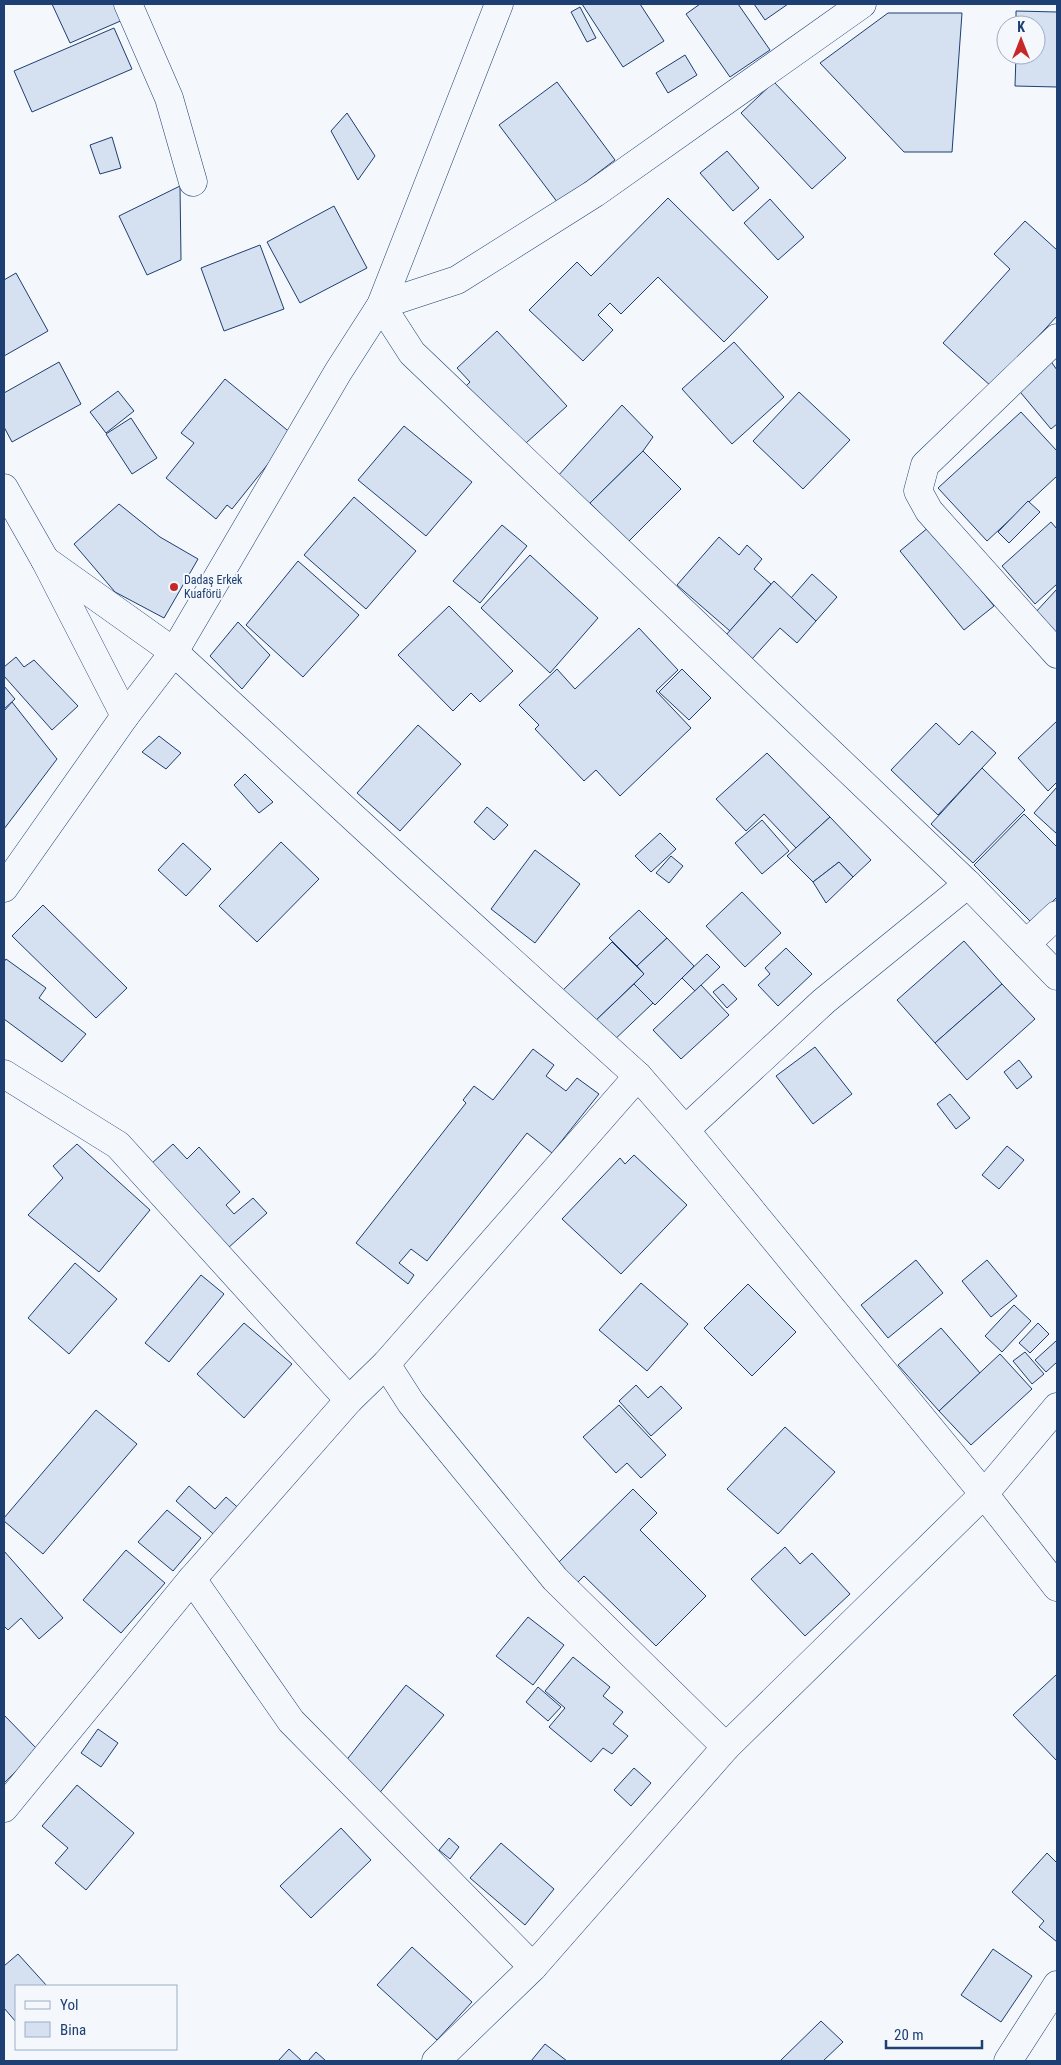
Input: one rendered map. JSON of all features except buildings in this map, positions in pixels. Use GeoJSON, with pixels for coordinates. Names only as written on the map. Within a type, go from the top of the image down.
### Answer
{"type":"FeatureCollection","features":[{"type":"Feature","properties":{"kind":"street"},"geometry":{"type":"LineString","coordinates":[[128,4],[169,98],[193,182]]}},
{"type":"Feature","properties":{"kind":"street"},"geometry":{"type":"LineString","coordinates":[[4,888],[125,716],[174,652],[338,372],[381,305],[498,4]]}},
{"type":"Feature","properties":{"kind":"street"},"geometry":{"type":"LineString","coordinates":[[381,305],[457,280],[595,192],[862,4]]}},
{"type":"Feature","properties":{"kind":"street"},"geometry":{"type":"LineString","coordinates":[[381,305],[412,353],[968,884],[1057,976]]}},
{"type":"Feature","properties":{"kind":"street"},"geometry":{"type":"LineString","coordinates":[[1057,338],[925,465],[918,491],[929,511],[1057,654]]}},
{"type":"Feature","properties":{"kind":"street"},"geometry":{"type":"LineString","coordinates":[[4,488],[45,560],[125,716]]}},
{"type":"Feature","properties":{"kind":"street"},"geometry":{"type":"LineString","coordinates":[[45,560],[174,652],[396,858],[638,1076],[685,1130],[984,1494],[1057,1587]]}},
{"type":"Feature","properties":{"kind":"street"},"geometry":{"type":"LineString","coordinates":[[685,1130],[824,1002],[968,884]]}},
{"type":"Feature","properties":{"kind":"street"},"geometry":{"type":"LineString","coordinates":[[1026,944],[1057,915]]}},
{"type":"Feature","properties":{"kind":"street"},"geometry":{"type":"LineString","coordinates":[[4,1074],[118,1145],[349,1400]]}},
{"type":"Feature","properties":{"kind":"street"},"geometry":{"type":"LineString","coordinates":[[4,1808],[192,1579],[349,1400],[386,1364],[638,1076]]}},
{"type":"Feature","properties":{"kind":"street"},"geometry":{"type":"LineString","coordinates":[[386,1364],[411,1403],[555,1579],[726,1747]]}},
{"type":"Feature","properties":{"kind":"street"},"geometry":{"type":"LineString","coordinates":[[436,2061],[533,1967],[726,1747],[984,1494],[1057,1407]]}},
{"type":"Feature","properties":{"kind":"street"},"geometry":{"type":"LineString","coordinates":[[192,1579],[291,1722],[533,1967]]}},
{"type":"Feature","properties":{"kind":"street"},"geometry":{"type":"LineString","coordinates":[[1008,2061],[1057,1984]]}},
{"type":"Feature","properties":{"kind":"place","name":"Dadaş Erkek Kuaförü"},"geometry":{"type":"Point","coordinates":[174,587]}}]}
